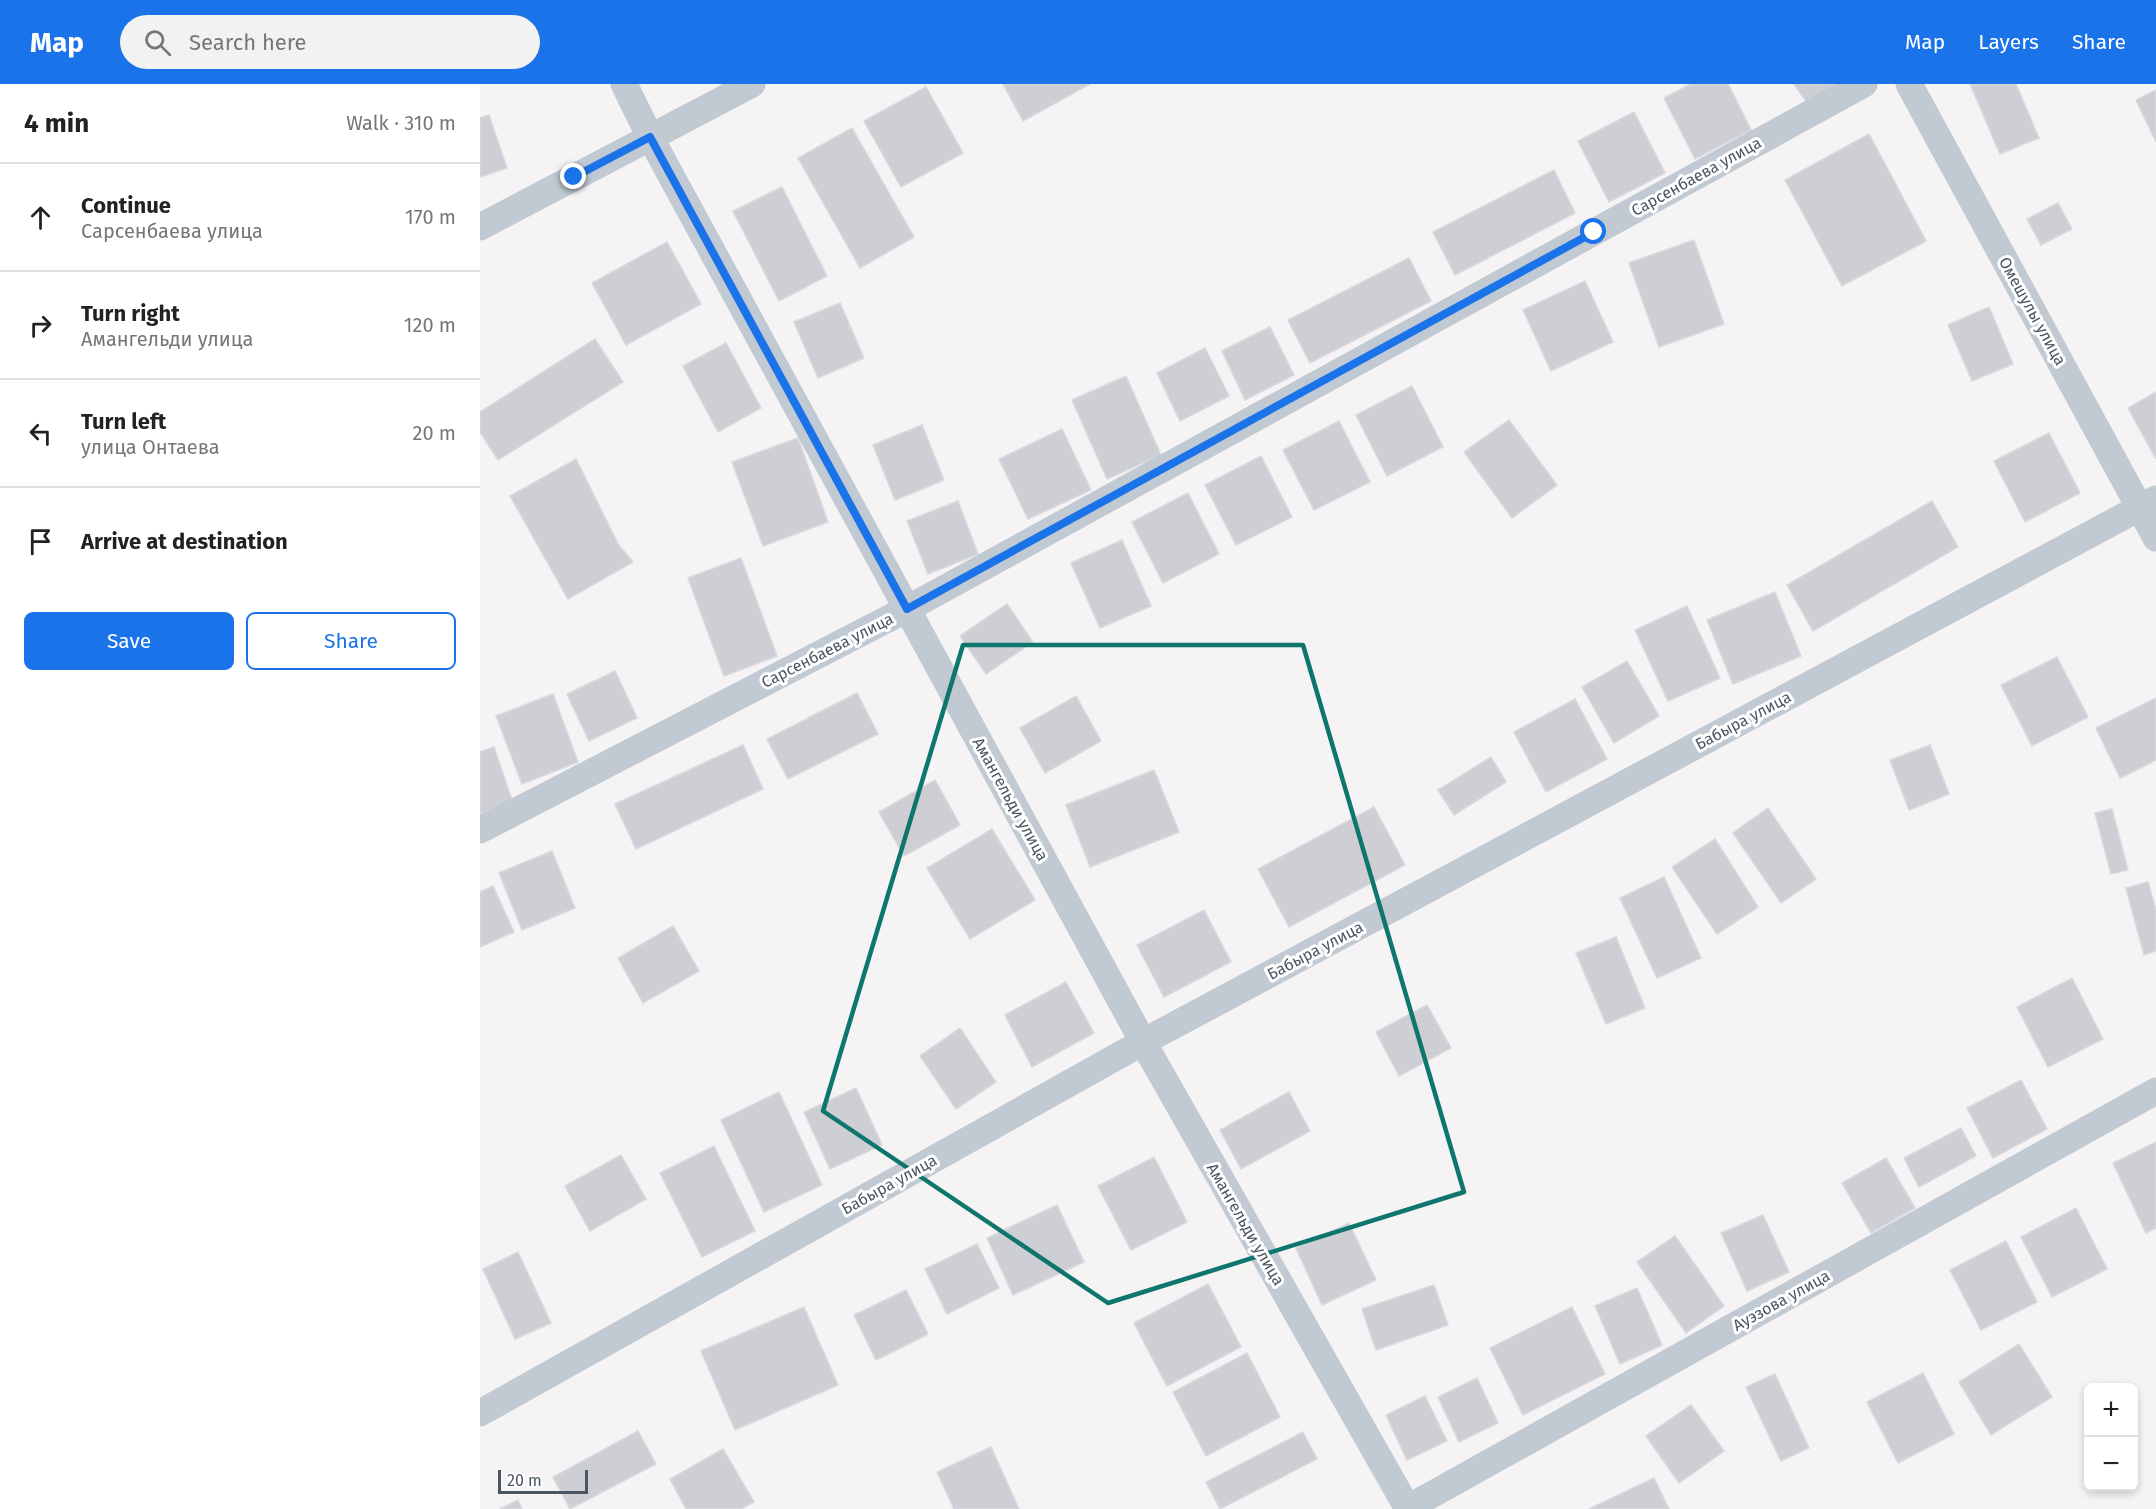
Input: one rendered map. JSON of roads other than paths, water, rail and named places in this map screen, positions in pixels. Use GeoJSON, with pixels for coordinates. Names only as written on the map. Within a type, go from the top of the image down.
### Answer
{"type":"FeatureCollection","features":[{"type":"Feature","properties":{"kind":"street","name":"Амангельди улица"},"geometry":{"type":"LineString","coordinates":[[624,84],[650,137],[1143,1042],[1407,1509]]}},
{"type":"Feature","properties":{"kind":"street"},"geometry":{"type":"LineString","coordinates":[[480,226],[752,84]]}},
{"type":"Feature","properties":{"kind":"street","name":"Сарсенбаева улица"},"geometry":{"type":"LineString","coordinates":[[480,830],[907,609],[1864,84]]}},
{"type":"Feature","properties":{"kind":"street","name":"Омешулы улица"},"geometry":{"type":"LineString","coordinates":[[1909,84],[2148,503],[2156,538]]}},
{"type":"Feature","properties":{"kind":"street","name":"Бабыра улица"},"geometry":{"type":"LineString","coordinates":[[480,1413],[1143,1042],[2148,503]]}},
{"type":"Feature","properties":{"kind":"street","name":"Ауэзова улица"},"geometry":{"type":"LineString","coordinates":[[1407,1509],[2156,1091]]}}]}
